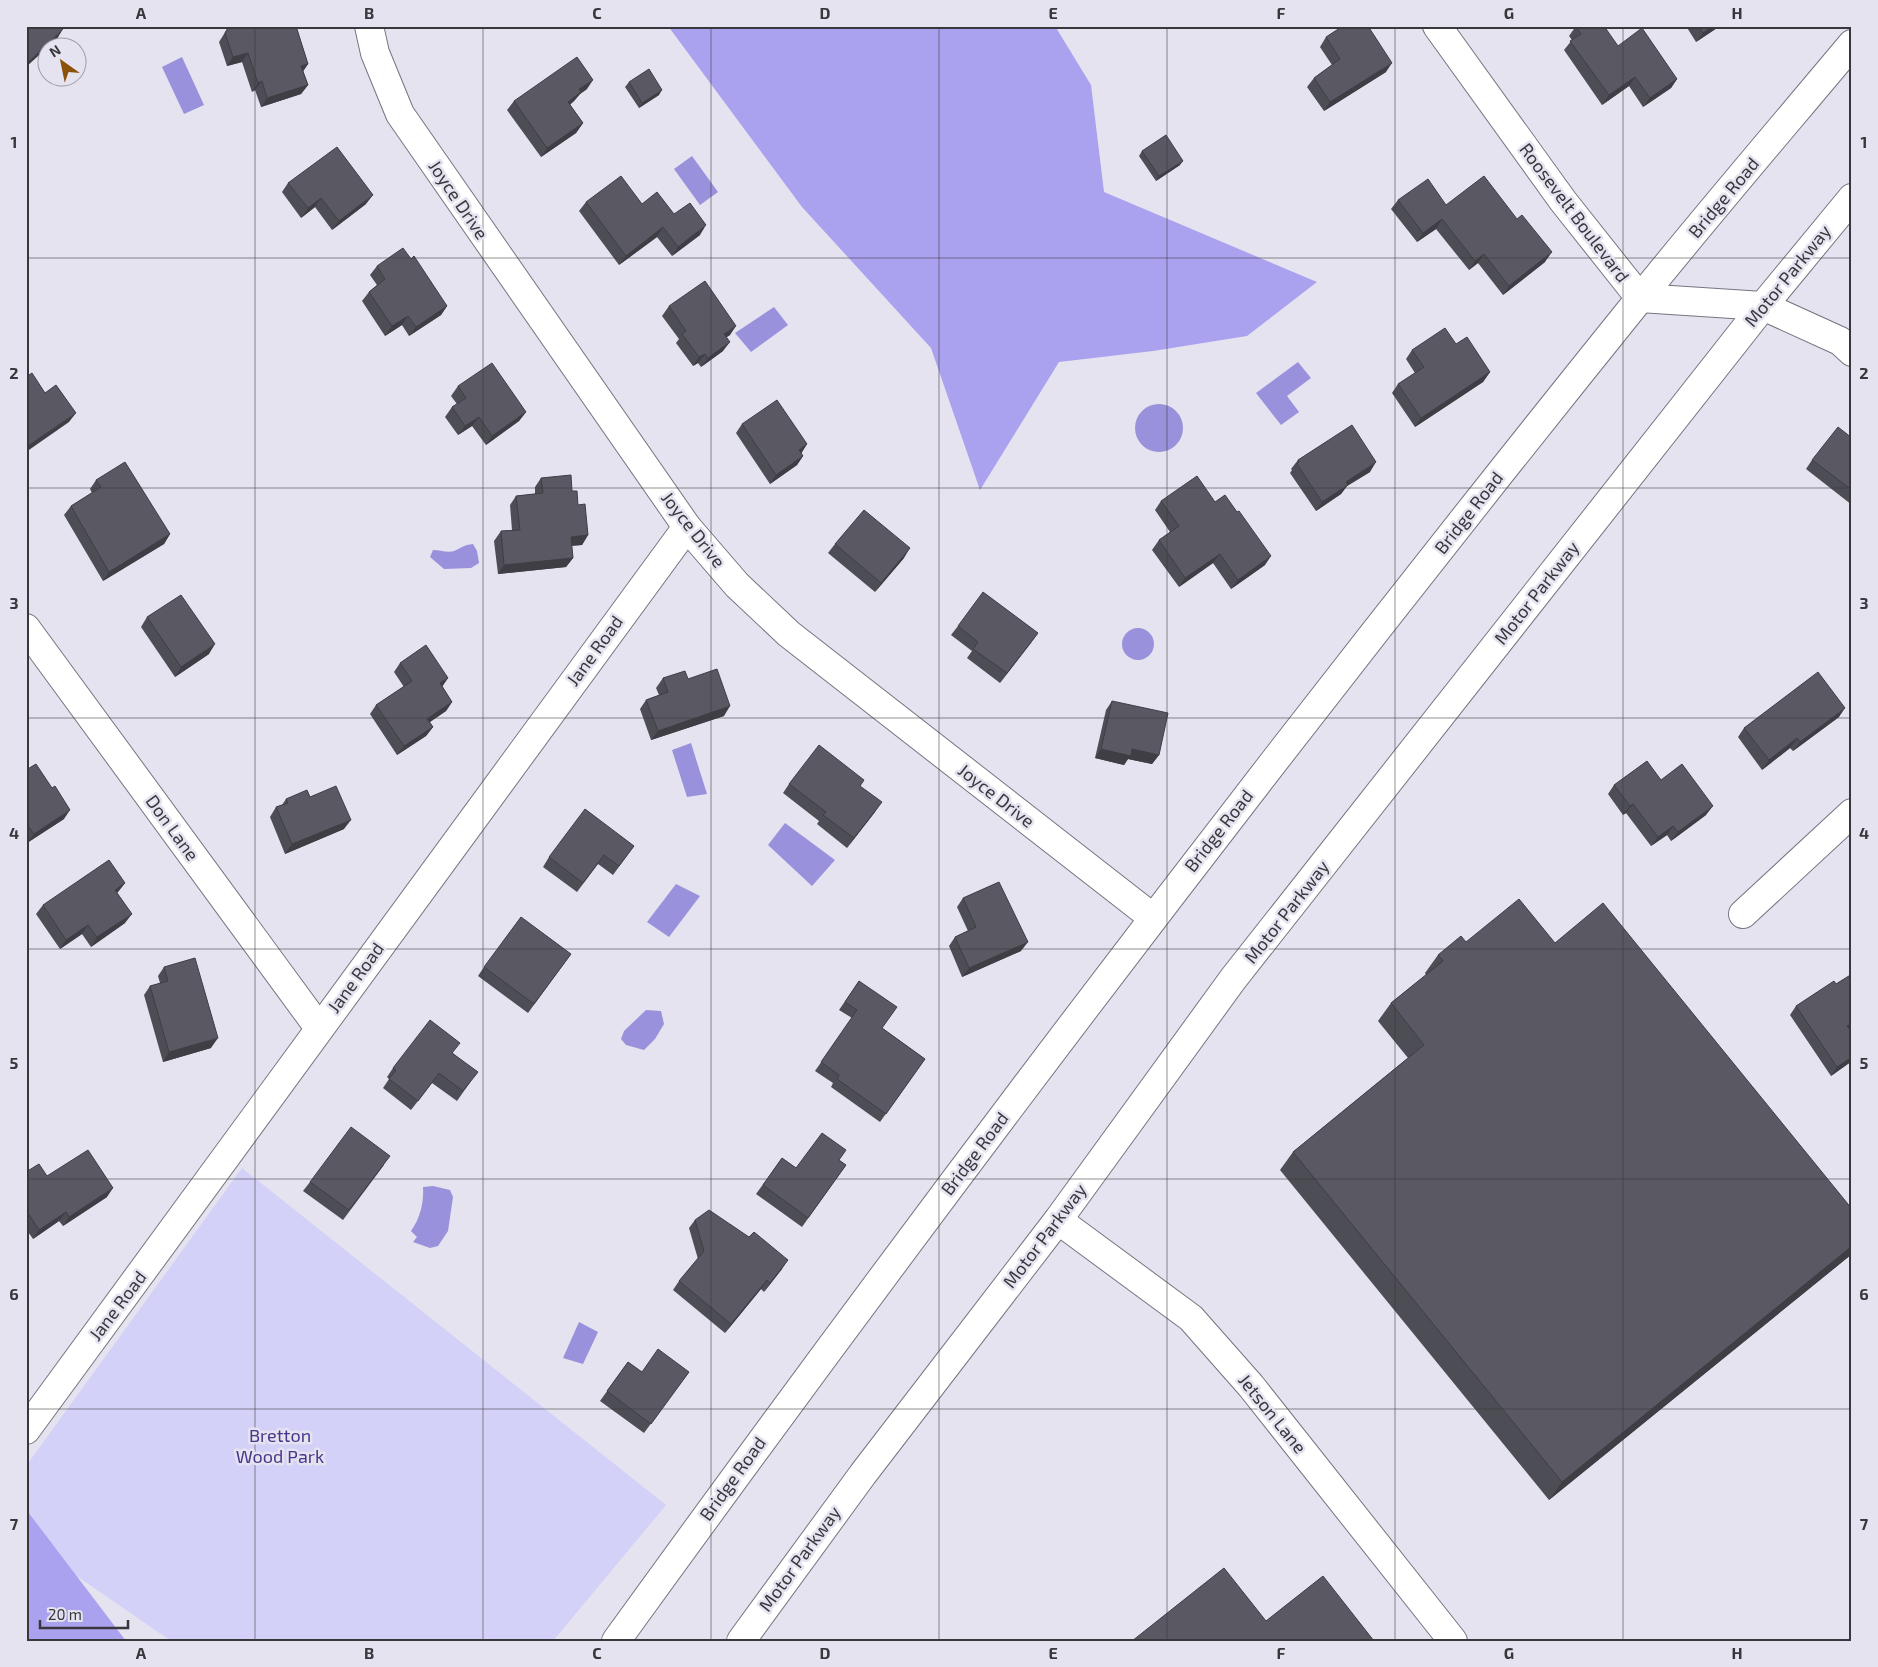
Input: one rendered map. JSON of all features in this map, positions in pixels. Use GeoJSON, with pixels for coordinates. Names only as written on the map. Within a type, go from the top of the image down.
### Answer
{"type":"FeatureCollection","features":[{"type":"Feature","properties":{"kind":"street","name":"Joyce Drive"},"geometry":{"type":"LineString","coordinates":[[369,26],[375,53],[400,114],[687,527],[737,585],[789,634],[1152,917]]}},
{"type":"Feature","properties":{"kind":"street","name":"Roosevelt Boulevard"},"geometry":{"type":"LineString","coordinates":[[1437,26],[1563,201],[1640,298],[1763,306]]}},
{"type":"Feature","properties":{"kind":"street","name":"Bridge Road"},"geometry":{"type":"LineString","coordinates":[[616,1641],[741,1468],[1152,917],[1305,720],[1640,298],[1852,44]]}},
{"type":"Feature","properties":{"kind":"street","name":"Motor Parkway"},"geometry":{"type":"LineString","coordinates":[[741,1641],[863,1474],[1058,1220],[1233,979],[1763,306],[1852,198]]}},
{"type":"Feature","properties":{"kind":"street"},"geometry":{"type":"LineString","coordinates":[[1763,306],[1840,341],[1852,352]]}},
{"type":"Feature","properties":{"kind":"street","name":"Jane Road"},"geometry":{"type":"LineString","coordinates":[[26,1430],[318,1028],[687,527]]}},
{"type":"Feature","properties":{"kind":"street","name":"Don Lane"},"geometry":{"type":"LineString","coordinates":[[26,628],[318,1028]]}},
{"type":"Feature","properties":{"kind":"street"},"geometry":{"type":"LineString","coordinates":[[1743,914],[1852,813]]}},
{"type":"Feature","properties":{"kind":"street","name":"Jetson Lane"},"geometry":{"type":"LineString","coordinates":[[1058,1220],[1191,1318],[1251,1386],[1453,1641]]}},
{"type":"Feature","properties":{"kind":"green space","name":"Bretton Wood Park"},"geometry":{"type":"Polygon","coordinates":[[[242,1168],[666,1505],[553,1641],[171,1641],[26,1541],[26,1466],[242,1168]]]}},
{"type":"Feature","properties":{"kind":"shaded area"},"geometry":{"type":"Polygon","coordinates":[[[668,26],[1055,26],[1091,85],[1104,192],[1317,282],[1247,336],[1153,351],[1059,362],[980,490],[931,348],[802,207],[668,26]]]}},
{"type":"Feature","properties":{"kind":"shaded area"},"geometry":{"type":"Polygon","coordinates":[[[182,57],[204,105],[184,114],[162,67],[182,57]]]}},
{"type":"Feature","properties":{"kind":"shaded area"},"geometry":{"type":"Polygon","coordinates":[[[692,156],[718,192],[700,205],[674,169],[692,156]]]}},
{"type":"Feature","properties":{"kind":"shaded area"},"geometry":{"type":"Polygon","coordinates":[[[774,307],[788,325],[751,352],[735,333],[774,307]]]}},
{"type":"Feature","properties":{"kind":"shaded area"},"geometry":{"type":"Polygon","coordinates":[[[1298,362],[1311,378],[1287,396],[1299,412],[1281,425],[1256,393],[1298,362]]]}},
{"type":"Feature","properties":{"kind":"shaded area"},"geometry":{"type":"Polygon","coordinates":[[[1154,404],[1164,404],[1176,411],[1183,423],[1183,433],[1176,445],[1164,452],[1154,452],[1146,448],[1139,441],[1135,433],[1135,423],[1139,415],[1146,408],[1154,404]]]}},
{"type":"Feature","properties":{"kind":"shaded area"},"geometry":{"type":"Polygon","coordinates":[[[473,544],[477,551],[479,563],[471,568],[444,569],[430,557],[433,550],[451,552],[473,544]]]}},
{"type":"Feature","properties":{"kind":"shaded area"},"geometry":{"type":"Polygon","coordinates":[[[1138,628],[1144,629],[1149,633],[1153,638],[1153,650],[1149,655],[1144,659],[1138,660],[1132,659],[1127,655],[1123,650],[1122,644],[1123,638],[1127,633],[1132,629],[1138,628]]]}},
{"type":"Feature","properties":{"kind":"shaded area"},"geometry":{"type":"Polygon","coordinates":[[[691,743],[707,794],[687,797],[672,750],[691,743]]]}},
{"type":"Feature","properties":{"kind":"shaded area"},"geometry":{"type":"Polygon","coordinates":[[[785,823],[835,860],[812,886],[768,845],[785,823]]]}},
{"type":"Feature","properties":{"kind":"shaded area"},"geometry":{"type":"Polygon","coordinates":[[[676,884],[700,896],[669,937],[647,922],[676,884]]]}},
{"type":"Feature","properties":{"kind":"shaded area"},"geometry":{"type":"Polygon","coordinates":[[[646,1010],[661,1011],[664,1024],[655,1039],[644,1050],[626,1045],[621,1039],[624,1031],[646,1010]]]}},
{"type":"Feature","properties":{"kind":"shaded area"},"geometry":{"type":"Polygon","coordinates":[[[433,1186],[450,1190],[453,1197],[448,1231],[438,1246],[430,1248],[413,1242],[417,1237],[411,1231],[421,1210],[423,1187],[433,1186]]]}},
{"type":"Feature","properties":{"kind":"shaded area"},"geometry":{"type":"Polygon","coordinates":[[[579,1322],[598,1332],[583,1364],[563,1358],[579,1322]]]}},
{"type":"Feature","properties":{"kind":"shaded area"},"geometry":{"type":"Polygon","coordinates":[[[28,1512],[126,1641],[26,1641],[26,1514],[28,1512]]]}},
{"type":"Feature","properties":{"kind":"building"},"geometry":{"type":"Polygon","coordinates":[[[26,26],[60,26],[63,29],[53,38],[38,38],[38,53],[26,64],[26,26]]]}},
{"type":"Feature","properties":{"kind":"building"},"geometry":{"type":"Polygon","coordinates":[[[229,26],[296,26],[308,64],[301,66],[308,85],[267,98],[262,81],[258,83],[248,53],[233,57],[225,33],[229,26]]]}},
{"type":"Feature","properties":{"kind":"building"},"geometry":{"type":"Polygon","coordinates":[[[1343,26],[1368,26],[1392,63],[1330,102],[1314,78],[1340,59],[1326,37],[1343,26]]]}},
{"type":"Feature","properties":{"kind":"building"},"geometry":{"type":"Polygon","coordinates":[[[1576,26],[1604,26],[1618,46],[1642,28],[1677,79],[1650,98],[1635,77],[1609,95],[1570,41],[1581,34],[1576,26]]]}},
{"type":"Feature","properties":{"kind":"building"},"geometry":{"type":"Polygon","coordinates":[[[1698,26],[1713,26],[1703,33],[1698,26]]]}},
{"type":"Feature","properties":{"kind":"building"},"geometry":{"type":"Polygon","coordinates":[[[577,57],[593,80],[579,89],[581,92],[568,102],[583,123],[547,148],[514,101],[577,57]]]}},
{"type":"Feature","properties":{"kind":"building"},"geometry":{"type":"Polygon","coordinates":[[[649,69],[662,90],[642,103],[629,82],[649,69]]]}},
{"type":"Feature","properties":{"kind":"building"},"geometry":{"type":"Polygon","coordinates":[[[1166,135],[1183,161],[1159,176],[1142,151],[1166,135]]]}},
{"type":"Feature","properties":{"kind":"building"},"geometry":{"type":"Polygon","coordinates":[[[337,147],[373,195],[339,221],[321,198],[308,208],[288,183],[337,147]]]}},
{"type":"Feature","properties":{"kind":"building"},"geometry":{"type":"Polygon","coordinates":[[[621,176],[642,204],[657,192],[674,214],[690,203],[706,225],[678,247],[663,227],[626,256],[586,202],[621,176]]]}},
{"type":"Feature","properties":{"kind":"building"},"geometry":{"type":"Polygon","coordinates":[[[1484,176],[1517,219],[1522,215],[1552,252],[1509,286],[1484,254],[1475,261],[1442,219],[1423,233],[1398,200],[1428,179],[1446,205],[1484,176]]]}},
{"type":"Feature","properties":{"kind":"building"},"geometry":{"type":"Polygon","coordinates":[[[403,248],[411,259],[414,256],[447,306],[416,327],[408,316],[392,326],[369,292],[385,279],[377,266],[403,248]]]}},
{"type":"Feature","properties":{"kind":"building"},"geometry":{"type":"Polygon","coordinates":[[[705,281],[736,326],[724,334],[730,342],[708,358],[705,354],[699,357],[682,334],[686,331],[669,306],[705,281]]]}},
{"type":"Feature","properties":{"kind":"building"},"geometry":{"type":"Polygon","coordinates":[[[1445,328],[1456,344],[1467,337],[1490,372],[1421,418],[1398,384],[1424,367],[1412,350],[1445,328]]]}},
{"type":"Feature","properties":{"kind":"building"},"geometry":{"type":"Polygon","coordinates":[[[492,363],[526,412],[492,436],[479,417],[465,426],[452,407],[466,398],[458,386],[492,363]]]}},
{"type":"Feature","properties":{"kind":"building"},"geometry":{"type":"Polygon","coordinates":[[[32,373],[45,393],[56,385],[76,413],[26,447],[26,377],[32,373]]]}},
{"type":"Feature","properties":{"kind":"building"},"geometry":{"type":"Polygon","coordinates":[[[777,400],[807,444],[799,450],[803,456],[776,475],[742,424],[777,400]]]}},
{"type":"Feature","properties":{"kind":"building"},"geometry":{"type":"Polygon","coordinates":[[[1352,425],[1376,462],[1346,482],[1348,485],[1322,502],[1297,464],[1298,460],[1352,425]]]}},
{"type":"Feature","properties":{"kind":"building"},"geometry":{"type":"Polygon","coordinates":[[[1838,427],[1852,438],[1852,490],[1812,460],[1838,427]]]}},
{"type":"Feature","properties":{"kind":"building"},"geometry":{"type":"Polygon","coordinates":[[[125,462],[170,534],[109,572],[71,506],[101,487],[96,480],[125,462]]]}},
{"type":"Feature","properties":{"kind":"building"},"geometry":{"type":"Polygon","coordinates":[[[571,475],[572,491],[577,491],[578,505],[585,504],[588,535],[571,537],[573,558],[504,565],[501,531],[520,530],[516,496],[543,493],[541,478],[571,475]]]}},
{"type":"Feature","properties":{"kind":"building"},"geometry":{"type":"Polygon","coordinates":[[[1197,476],[1215,502],[1225,495],[1237,512],[1239,511],[1271,556],[1238,580],[1220,554],[1185,578],[1159,540],[1179,526],[1161,501],[1197,476]]]}},
{"type":"Feature","properties":{"kind":"building"},"geometry":{"type":"Polygon","coordinates":[[[864,510],[910,548],[881,583],[835,544],[864,510]]]}},
{"type":"Feature","properties":{"kind":"building"},"geometry":{"type":"Polygon","coordinates":[[[983,592],[1038,633],[1007,673],[973,649],[978,642],[958,626],[983,592]]]}},
{"type":"Feature","properties":{"kind":"building"},"geometry":{"type":"Polygon","coordinates":[[[181,595],[215,644],[181,667],[147,617],[181,595]]]}},
{"type":"Feature","properties":{"kind":"building"},"geometry":{"type":"Polygon","coordinates":[[[426,645],[448,678],[440,683],[452,702],[427,719],[433,727],[404,746],[376,705],[412,681],[400,663],[426,645]]]}},
{"type":"Feature","properties":{"kind":"building"},"geometry":{"type":"Polygon","coordinates":[[[717,669],[730,706],[658,731],[646,700],[668,692],[663,678],[685,671],[688,679],[717,669]]]}},
{"type":"Feature","properties":{"kind":"building"},"geometry":{"type":"Polygon","coordinates":[[[1818,672],[1845,708],[1800,742],[1797,738],[1769,760],[1744,728],[1818,672]]]}},
{"type":"Feature","properties":{"kind":"building"},"geometry":{"type":"Polygon","coordinates":[[[1112,701],[1168,713],[1159,755],[1132,749],[1131,756],[1101,749],[1112,701]]]}},
{"type":"Feature","properties":{"kind":"building"},"geometry":{"type":"Polygon","coordinates":[[[819,745],[864,780],[860,786],[882,802],[854,838],[823,815],[826,812],[789,784],[819,745]]]}},
{"type":"Feature","properties":{"kind":"building"},"geometry":{"type":"Polygon","coordinates":[[[1647,761],[1661,780],[1682,764],[1713,806],[1678,832],[1673,826],[1658,837],[1633,804],[1630,806],[1614,785],[1647,761]]]}},
{"type":"Feature","properties":{"kind":"building"},"geometry":{"type":"Polygon","coordinates":[[[36,764],[52,788],[55,786],[70,810],[34,834],[26,823],[26,770],[36,764]]]}},
{"type":"Feature","properties":{"kind":"building"},"geometry":{"type":"Polygon","coordinates":[[[336,786],[351,820],[292,844],[276,807],[288,803],[286,799],[307,790],[310,797],[336,786]]]}},
{"type":"Feature","properties":{"kind":"building"},"geometry":{"type":"Polygon","coordinates":[[[585,809],[634,846],[619,866],[604,855],[583,883],[549,857],[585,809]]]}},
{"type":"Feature","properties":{"kind":"building"},"geometry":{"type":"Polygon","coordinates":[[[109,860],[125,883],[115,890],[132,914],[97,937],[88,925],[66,940],[43,905],[109,860]]]}},
{"type":"Feature","properties":{"kind":"building"},"geometry":{"type":"Polygon","coordinates":[[[999,882],[1028,942],[969,968],[955,937],[976,927],[963,898],[999,882]]]}},
{"type":"Feature","properties":{"kind":"building"},"geometry":{"type":"Polygon","coordinates":[[[1519,899],[1555,943],[1603,903],[1852,1209],[1852,1246],[1562,1482],[1293,1152],[1424,1045],[1391,1003],[1443,961],[1438,955],[1461,936],[1466,942],[1519,899]]]}},
{"type":"Feature","properties":{"kind":"building"},"geometry":{"type":"Polygon","coordinates":[[[521,917],[571,954],[534,1004],[484,967],[521,917]]]}},
{"type":"Feature","properties":{"kind":"building"},"geometry":{"type":"Polygon","coordinates":[[[195,958],[218,1038],[169,1052],[150,986],[168,981],[164,967],[195,958]]]}},
{"type":"Feature","properties":{"kind":"building"},"geometry":{"type":"Polygon","coordinates":[[[1852,974],[1852,1023],[1847,1026],[1852,1033],[1852,1057],[1837,1067],[1796,1006],[1834,981],[1836,984],[1852,974]]]}},
{"type":"Feature","properties":{"kind":"building"},"geometry":{"type":"Polygon","coordinates":[[[859,981],[897,1007],[882,1028],[925,1059],[886,1114],[837,1079],[839,1075],[821,1062],[857,1010],[845,1002],[859,981]]]}},
{"type":"Feature","properties":{"kind":"building"},"geometry":{"type":"Polygon","coordinates":[[[430,1020],[460,1043],[452,1053],[478,1072],[463,1091],[439,1073],[418,1101],[389,1079],[396,1070],[393,1068],[430,1020]]]}},
{"type":"Feature","properties":{"kind":"building"},"geometry":{"type":"Polygon","coordinates":[[[351,1127],[390,1156],[349,1210],[310,1182],[351,1127]]]}},
{"type":"Feature","properties":{"kind":"building"},"geometry":{"type":"Polygon","coordinates":[[[822,1133],[846,1150],[839,1160],[846,1165],[808,1218],[763,1185],[782,1158],[796,1168],[822,1133]]]}},
{"type":"Feature","properties":{"kind":"building"},"geometry":{"type":"Polygon","coordinates":[[[88,1150],[113,1188],[69,1217],[66,1212],[39,1230],[26,1210],[26,1172],[39,1164],[47,1176],[88,1150]]]}},
{"type":"Feature","properties":{"kind":"building"},"geometry":{"type":"Polygon","coordinates":[[[709,1210],[749,1237],[754,1232],[788,1260],[770,1283],[767,1280],[731,1324],[679,1281],[704,1251],[695,1220],[709,1210]]]}},
{"type":"Feature","properties":{"kind":"building"},"geometry":{"type":"Polygon","coordinates":[[[658,1349],[689,1372],[651,1424],[607,1391],[628,1362],[642,1372],[658,1349]]]}},
{"type":"Feature","properties":{"kind":"building"},"geometry":{"type":"Polygon","coordinates":[[[1224,1568],[1266,1621],[1323,1576],[1374,1641],[1132,1641],[1224,1568]]]}}]}
